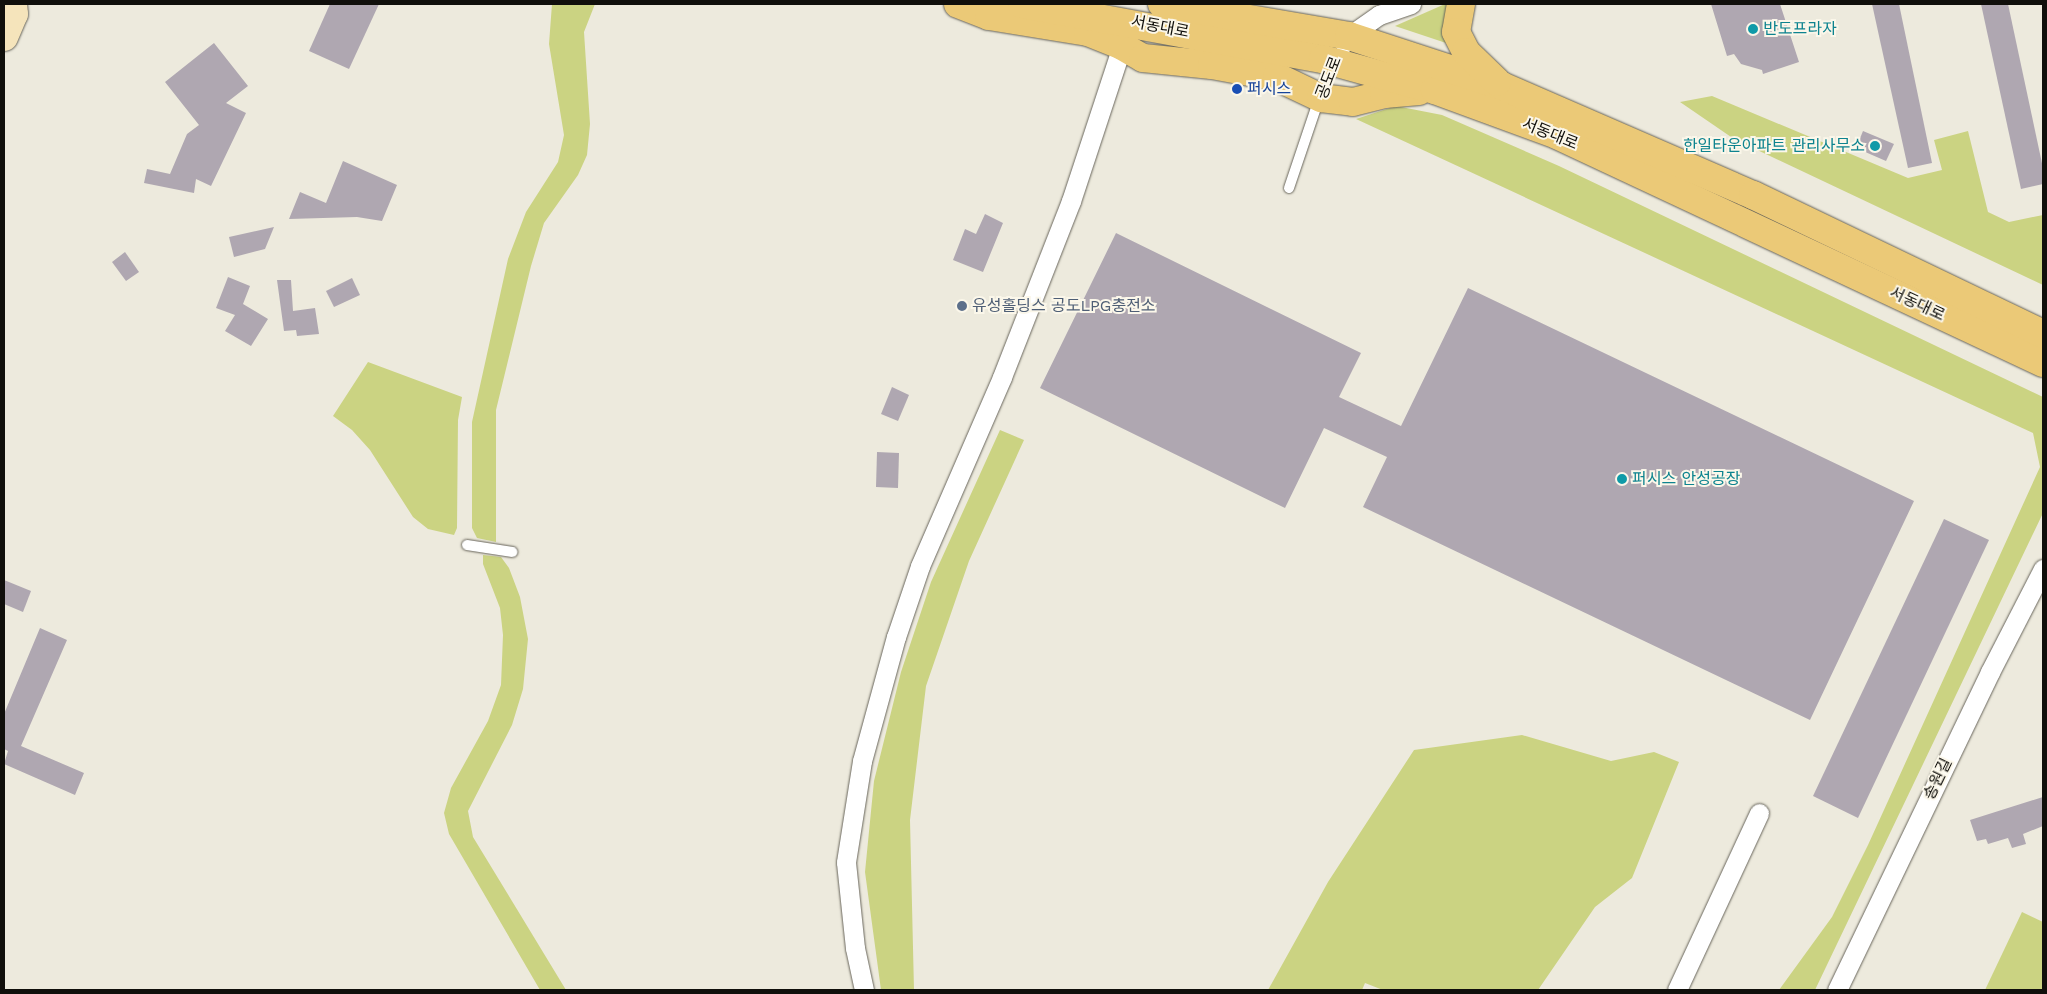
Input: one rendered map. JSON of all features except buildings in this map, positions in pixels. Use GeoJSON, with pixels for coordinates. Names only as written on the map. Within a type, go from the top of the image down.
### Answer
{"type":"FeatureCollection","features":[{"type":"Feature","properties":{"kind":"main road"},"geometry":{"type":"LineString","coordinates":[[4,37],[14,14],[13,4]]}},
{"type":"Feature","properties":{"kind":"main road"},"geometry":{"type":"LineString","coordinates":[[958,4],[989,16],[1088,32],[1122,46],[1143,58],[1212,65],[1277,77],[1321,98],[1353,102],[1384,94],[1435,90]]}},
{"type":"Feature","properties":{"kind":"main road","name":"서동대로"},"geometry":{"type":"LineString","coordinates":[[1022,4],[1332,62],[1435,90],[1557,135],[2043,364]]}},
{"type":"Feature","properties":{"kind":"main road","name":"서동대로"},"geometry":{"type":"LineString","coordinates":[[1162,4],[1199,6],[1349,36],[1502,86],[1753,195],[2043,334]]}},
{"type":"Feature","properties":{"kind":"main road"},"geometry":{"type":"LineString","coordinates":[[1461,4],[1456,32],[1466,52],[1502,86]]}},
{"type":"Feature","properties":{"kind":"street","name":"공도로"},"geometry":{"type":"LineString","coordinates":[[1332,62],[1349,36],[1379,15],[1411,4]]}},
{"type":"Feature","properties":{"kind":"street"},"geometry":{"type":"LineString","coordinates":[[864,990],[854,948],[846,862],[867,742],[896,637],[920,566],[1002,377],[1071,201],[1122,46]]}},
{"type":"Feature","properties":{"kind":"street","name":"송원길"},"geometry":{"type":"LineString","coordinates":[[1837,990],[1990,672],[2043,569]]}},
{"type":"Feature","properties":{"kind":"street"},"geometry":{"type":"LineString","coordinates":[[1677,990],[1759,813]]}},
{"type":"Feature","properties":{"kind":"lane","name":"공도로"},"geometry":{"type":"LineString","coordinates":[[1289,188],[1332,62]]}},
{"type":"Feature","properties":{"kind":"lane"},"geometry":{"type":"LineString","coordinates":[[467,545],[512,552]]}},
{"type":"Feature","properties":{"kind":"green space"},"geometry":{"type":"Polygon","coordinates":[[[552,4],[595,4],[584,32],[590,124],[587,155],[578,175],[544,223],[531,266],[496,410],[496,542],[477,538],[472,528],[472,422],[508,259],[526,212],[558,162],[564,135],[549,44],[552,4]]]}},
{"type":"Feature","properties":{"kind":"green space"},"geometry":{"type":"Polygon","coordinates":[[[1445,4],[1456,4],[1464,49],[1395,26],[1445,4]]]}},
{"type":"Feature","properties":{"kind":"green space"},"geometry":{"type":"Polygon","coordinates":[[[1712,96],[1908,178],[1942,170],[1934,140],[1968,131],[1988,212],[2009,222],[2043,215],[2043,285],[1734,139],[1680,102],[1712,96]]]}},
{"type":"Feature","properties":{"kind":"green space"},"geometry":{"type":"Polygon","coordinates":[[[1396,106],[1442,115],[1559,166],[2043,397],[2043,513],[1815,990],[1779,990],[1832,917],[1868,845],[2040,467],[2033,433],[1356,119],[1396,106]]]}},
{"type":"Feature","properties":{"kind":"green space"},"geometry":{"type":"Polygon","coordinates":[[[368,362],[462,397],[458,420],[457,528],[454,535],[428,529],[413,517],[370,450],[352,430],[333,416],[368,362]]]}},
{"type":"Feature","properties":{"kind":"green space"},"geometry":{"type":"Polygon","coordinates":[[[1000,430],[1024,440],[969,561],[926,686],[910,820],[914,990],[881,990],[865,872],[874,781],[901,672],[931,582],[1000,430]]]}},
{"type":"Feature","properties":{"kind":"green space"},"geometry":{"type":"Polygon","coordinates":[[[483,555],[501,557],[509,568],[520,597],[528,639],[523,689],[512,725],[468,811],[473,837],[566,990],[540,990],[449,834],[444,813],[451,788],[488,721],[501,685],[503,635],[500,608],[483,564],[483,555]]]}},
{"type":"Feature","properties":{"kind":"green space"},"geometry":{"type":"Polygon","coordinates":[[[1522,735],[1611,761],[1654,752],[1679,762],[1632,878],[1595,907],[1538,990],[1383,990],[1365,983],[1362,990],[1268,990],[1328,882],[1414,750],[1522,735]]]}},
{"type":"Feature","properties":{"kind":"green space"},"geometry":{"type":"Polygon","coordinates":[[[2022,912],[2043,922],[2043,990],[1985,990],[2022,912]]]}},
{"type":"Feature","properties":{"kind":"place","name":"반도프라자"},"geometry":{"type":"Point","coordinates":[1753,29]}},
{"type":"Feature","properties":{"kind":"place","name":"퍼시스"},"geometry":{"type":"Point","coordinates":[1237,89]}},
{"type":"Feature","properties":{"kind":"place","name":"한일타운아파트 관리사무소"},"geometry":{"type":"Point","coordinates":[1875,146]}},
{"type":"Feature","properties":{"kind":"place","name":"유성홀딩스 공도LPG충전소"},"geometry":{"type":"Point","coordinates":[962,306]}},
{"type":"Feature","properties":{"kind":"place","name":"퍼시스 안성공장"},"geometry":{"type":"Point","coordinates":[1622,479]}}]}
